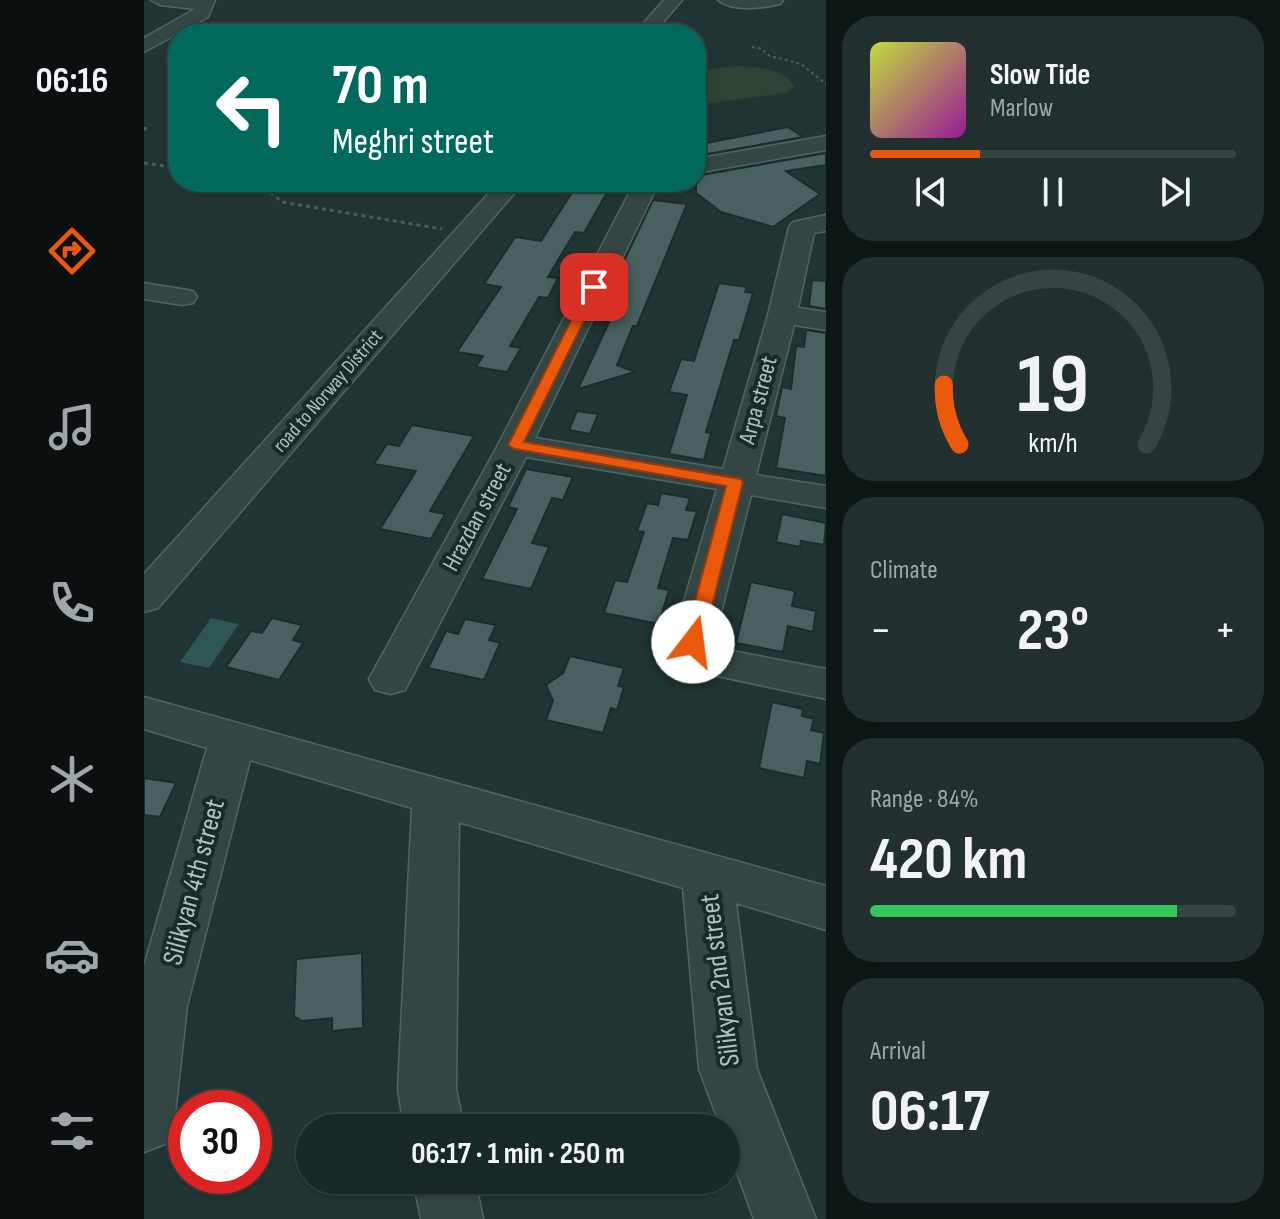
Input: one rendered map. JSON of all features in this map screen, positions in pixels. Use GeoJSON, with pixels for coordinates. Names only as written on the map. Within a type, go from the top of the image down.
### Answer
{"type":"FeatureCollection","features":[{"type":"Feature","properties":{"kind":"street"},"geometry":{"type":"LineString","coordinates":[[160,0],[206,2],[202,13],[183,24]]}},
{"type":"Feature","properties":{"kind":"street"},"geometry":{"type":"LineString","coordinates":[[652,24],[673,0]]}},
{"type":"Feature","properties":{"kind":"street"},"geometry":{"type":"LineString","coordinates":[[727,0],[758,3],[774,0]]}},
{"type":"Feature","properties":{"kind":"street"},"geometry":{"type":"LineString","coordinates":[[144,46],[168,32]]}},
{"type":"Feature","properties":{"kind":"street"},"geometry":{"type":"LineString","coordinates":[[706,164],[826,143]]}},
{"type":"Feature","properties":{"kind":"street","name":"road to Norway District"},"geometry":{"type":"LineString","coordinates":[[144,599],[503,192]]}},
{"type":"Feature","properties":{"kind":"street","name":"Hrazdan street"},"geometry":{"type":"LineString","coordinates":[[390,679],[515,445],[642,192]]}},
{"type":"Feature","properties":{"kind":"street","name":"Arpa street"},"geometry":{"type":"LineString","coordinates":[[826,223],[802,227],[782,315],[693,642],[709,661],[826,684]]}},
{"type":"Feature","properties":{"kind":"street"},"geometry":{"type":"LineString","coordinates":[[144,291],[183,297]]}},
{"type":"Feature","properties":{"kind":"street"},"geometry":{"type":"LineString","coordinates":[[782,315],[826,321]]}},
{"type":"Feature","properties":{"kind":"street"},"geometry":{"type":"LineString","coordinates":[[515,445],[826,497]]}},
{"type":"Feature","properties":{"kind":"street"},"geometry":{"type":"LineString","coordinates":[[144,713],[826,908]]}},
{"type":"Feature","properties":{"kind":"street","name":"Silikyan 4th street"},"geometry":{"type":"LineString","coordinates":[[144,1123],[160,1006],[233,737]]}},
{"type":"Feature","properties":{"kind":"street"},"geometry":{"type":"LineString","coordinates":[[431,1114],[427,1089],[436,796]]}},
{"type":"Feature","properties":{"kind":"street","name":"Silikyan 2nd street"},"geometry":{"type":"LineString","coordinates":[[707,875],[728,1069],[785,1219]]}},
{"type":"Feature","properties":{"kind":"street"},"geometry":{"type":"LineString","coordinates":[[447,1194],[452,1219]]}},
{"type":"Feature","properties":{"kind":"path"},"geometry":{"type":"LineString","coordinates":[[752,47],[762,49],[770,56],[801,64],[826,84]]}},
{"type":"Feature","properties":{"kind":"path"},"geometry":{"type":"LineString","coordinates":[[144,163],[168,167]]}},
{"type":"Feature","properties":{"kind":"path"},"geometry":{"type":"LineString","coordinates":[[270,192],[282,202],[467,234]]}},
{"type":"Feature","properties":{"kind":"green space"},"geometry":{"type":"Polygon","coordinates":[[[736,66],[761,68],[784,76],[794,87],[786,93],[706,104],[706,70],[736,66]]]}},
{"type":"Feature","properties":{"kind":"water"},"geometry":{"type":"Polygon","coordinates":[[[211,618],[239,624],[209,668],[180,662],[211,618]]]}},
{"type":"Feature","properties":{"kind":"building"},"geometry":{"type":"Polygon","coordinates":[[[788,127],[803,137],[706,154],[706,143],[788,127]]]}},
{"type":"Feature","properties":{"kind":"building"},"geometry":{"type":"Polygon","coordinates":[[[826,153],[826,165],[786,171],[820,194],[773,227],[721,212],[696,193],[706,192],[706,174],[826,153]]]}},
{"type":"Feature","properties":{"kind":"building"},"geometry":{"type":"Polygon","coordinates":[[[572,192],[607,192],[584,233],[575,232],[548,277],[558,278],[548,298],[539,297],[510,346],[521,348],[507,372],[476,367],[483,356],[457,352],[501,287],[484,284],[515,237],[541,241],[572,192]]]}},
{"type":"Feature","properties":{"kind":"building"},"geometry":{"type":"Polygon","coordinates":[[[653,200],[687,204],[637,326],[633,326],[617,365],[635,372],[578,389],[609,322],[596,320],[653,200]]]}},
{"type":"Feature","properties":{"kind":"building"},"geometry":{"type":"Polygon","coordinates":[[[812,280],[826,281],[826,309],[809,306],[812,280]]]}},
{"type":"Feature","properties":{"kind":"building"},"geometry":{"type":"Polygon","coordinates":[[[719,283],[747,287],[745,292],[753,293],[739,340],[734,340],[706,432],[711,433],[704,460],[669,454],[687,395],[669,392],[681,359],[694,361],[719,283]]]}},
{"type":"Feature","properties":{"kind":"building"},"geometry":{"type":"Polygon","coordinates":[[[806,330],[826,333],[826,476],[776,468],[785,418],[776,416],[782,387],[791,389],[796,346],[804,347],[806,330]]]}},
{"type":"Feature","properties":{"kind":"building"},"geometry":{"type":"Polygon","coordinates":[[[577,411],[598,414],[590,434],[569,430],[577,411]]]}},
{"type":"Feature","properties":{"kind":"building"},"geometry":{"type":"Polygon","coordinates":[[[412,425],[474,436],[430,511],[445,514],[431,539],[380,529],[416,471],[374,464],[387,444],[399,446],[412,425]]]}},
{"type":"Feature","properties":{"kind":"building"},"geometry":{"type":"Polygon","coordinates":[[[526,469],[573,477],[563,500],[552,498],[532,543],[549,547],[531,589],[482,579],[517,509],[508,507],[526,469]]]}},
{"type":"Feature","properties":{"kind":"building"},"geometry":{"type":"Polygon","coordinates":[[[661,493],[690,498],[686,510],[697,511],[688,540],[673,538],[658,588],[669,590],[659,624],[604,613],[615,580],[627,582],[644,532],[637,531],[647,503],[658,505],[661,493]]]}},
{"type":"Feature","properties":{"kind":"building"},"geometry":{"type":"Polygon","coordinates":[[[782,514],[826,523],[824,545],[801,541],[800,547],[776,542],[782,514]]]}},
{"type":"Feature","properties":{"kind":"building"},"geometry":{"type":"Polygon","coordinates":[[[751,582],[795,591],[792,606],[816,611],[813,632],[788,626],[783,652],[736,643],[751,582]]]}},
{"type":"Feature","properties":{"kind":"building"},"geometry":{"type":"Polygon","coordinates":[[[272,618],[302,625],[293,640],[303,643],[279,680],[226,667],[251,631],[262,633],[272,618]]]}},
{"type":"Feature","properties":{"kind":"building"},"geometry":{"type":"Polygon","coordinates":[[[465,619],[496,625],[489,640],[500,643],[484,680],[428,668],[446,631],[458,634],[465,619]]]}},
{"type":"Feature","properties":{"kind":"building"},"geometry":{"type":"Polygon","coordinates":[[[570,656],[624,668],[618,686],[624,687],[617,710],[611,708],[603,733],[546,720],[553,701],[546,685],[563,673],[570,656]]]}},
{"type":"Feature","properties":{"kind":"building"},"geometry":{"type":"Polygon","coordinates":[[[772,702],[803,709],[802,716],[814,719],[811,730],[824,733],[820,764],[807,761],[804,778],[759,768],[772,702]]]}},
{"type":"Feature","properties":{"kind":"building"},"geometry":{"type":"Polygon","coordinates":[[[144,778],[176,783],[160,817],[144,815],[144,778]]]}},
{"type":"Feature","properties":{"kind":"building"},"geometry":{"type":"Polygon","coordinates":[[[362,953],[363,1028],[332,1031],[332,1018],[302,1021],[294,1016],[296,959],[362,953]]]}},
{"type":"Feature","properties":{"kind":"route"},"geometry":{"type":"LineString","coordinates":[[594,287],[515,445],[735,482],[693,642]]}}]}
